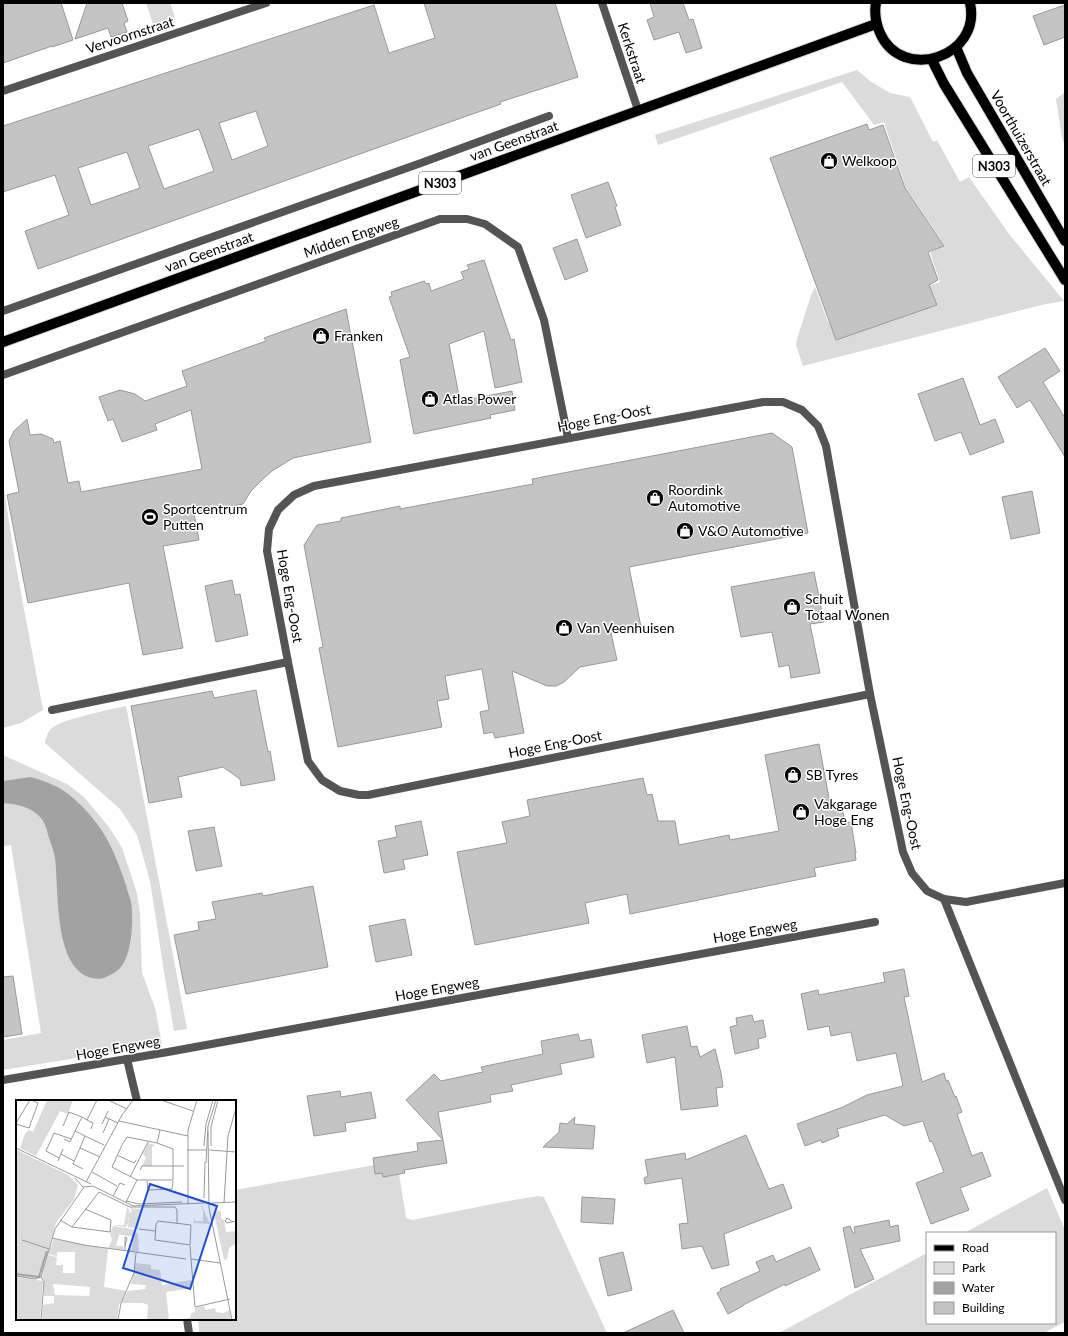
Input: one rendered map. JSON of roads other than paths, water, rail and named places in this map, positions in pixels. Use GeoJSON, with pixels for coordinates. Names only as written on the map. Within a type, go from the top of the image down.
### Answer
{"type":"FeatureCollection","features":[{"type":"Feature","properties":{"kind":"main road"},"geometry":{"type":"LineString","coordinates":[[876,3],[876,24],[882,38],[891,48],[904,56],[918,60],[932,60],[945,55],[956,47],[968,30],[971,18],[970,3]]}},
{"type":"Feature","properties":{"kind":"main road","name":"van Geenstraat"},"geometry":{"type":"LineString","coordinates":[[3,342],[876,24]]}},
{"type":"Feature","properties":{"kind":"main road","name":"Voorthuizerstraat"},"geometry":{"type":"LineString","coordinates":[[956,47],[967,73],[1065,241]]}},
{"type":"Feature","properties":{"kind":"main road","name":"N303"},"geometry":{"type":"LineString","coordinates":[[932,60],[944,84],[1065,280]]}},
{"type":"Feature","properties":{"kind":"street","name":"Vervoornstraat"},"geometry":{"type":"LineString","coordinates":[[3,91],[266,3]]}},
{"type":"Feature","properties":{"kind":"street","name":"Kerkstraat"},"geometry":{"type":"LineString","coordinates":[[602,3],[638,110]]}},
{"type":"Feature","properties":{"kind":"street","name":"van Geenstraat"},"geometry":{"type":"LineString","coordinates":[[3,311],[414,166],[549,116]]}},
{"type":"Feature","properties":{"kind":"street","name":"Midden Engweg"},"geometry":{"type":"LineString","coordinates":[[3,375],[440,219],[467,219],[485,224],[518,247],[544,320],[568,438]]}},
{"type":"Feature","properties":{"kind":"street","name":"Hoge Eng-Oost"},"geometry":{"type":"LineString","coordinates":[[870,694],[368,795],[359,795],[340,791],[322,780],[308,761],[267,551],[269,529],[278,510],[294,495],[314,486],[763,402],[784,402],[802,410],[818,426],[826,446],[870,694],[903,852],[912,872],[927,891],[944,899],[966,902],[1065,883]]}},
{"type":"Feature","properties":{"kind":"street","name":"Hoge Eng-Oost"},"geometry":{"type":"LineString","coordinates":[[52,710],[288,662]]}},
{"type":"Feature","properties":{"kind":"street"},"geometry":{"type":"LineString","coordinates":[[944,899],[1065,1200]]}},
{"type":"Feature","properties":{"kind":"street","name":"Hoge Engweg"},"geometry":{"type":"LineString","coordinates":[[3,1080],[127,1059],[875,922]]}},
{"type":"Feature","properties":{"kind":"street"},"geometry":{"type":"LineString","coordinates":[[127,1059],[137,1100]]}},
{"type":"Feature","properties":{"kind":"street"},"geometry":{"type":"LineString","coordinates":[[187,1320],[189,1333]]}},
{"type":"Feature","properties":{"kind":"water"},"geometry":{"type":"Polygon","coordinates":[[[30,777],[58,788],[78,802],[98,825],[106,837],[114,853],[126,885],[132,909],[131,937],[127,956],[119,969],[105,978],[92,978],[79,972],[70,960],[64,944],[60,926],[55,855],[43,820],[29,809],[19,805],[3,803],[3,781],[30,777]]]}},
{"type":"Feature","properties":{"kind":"place","name":"Welkoop"},"geometry":{"type":"Point","coordinates":[829,161]}},
{"type":"Feature","properties":{"kind":"place","name":"Franken"},"geometry":{"type":"Point","coordinates":[321,336]}},
{"type":"Feature","properties":{"kind":"place","name":"Atlas Power"},"geometry":{"type":"Point","coordinates":[430,399]}},
{"type":"Feature","properties":{"kind":"place","name":"Roordink Automotive"},"geometry":{"type":"Point","coordinates":[655,498]}},
{"type":"Feature","properties":{"kind":"place","name":"Sportcentrum Putten"},"geometry":{"type":"Point","coordinates":[150,517]}},
{"type":"Feature","properties":{"kind":"place","name":"V&O Automotive"},"geometry":{"type":"Point","coordinates":[685,531]}},
{"type":"Feature","properties":{"kind":"place","name":"Schuit Totaal Wonen"},"geometry":{"type":"Point","coordinates":[792,607]}},
{"type":"Feature","properties":{"kind":"place","name":"Van Veenhuisen"},"geometry":{"type":"Point","coordinates":[564,628]}},
{"type":"Feature","properties":{"kind":"place","name":"SB Tyres"},"geometry":{"type":"Point","coordinates":[793,775]}},
{"type":"Feature","properties":{"kind":"place","name":"Vakgarage Hoge Eng"},"geometry":{"type":"Point","coordinates":[801,812]}}]}
